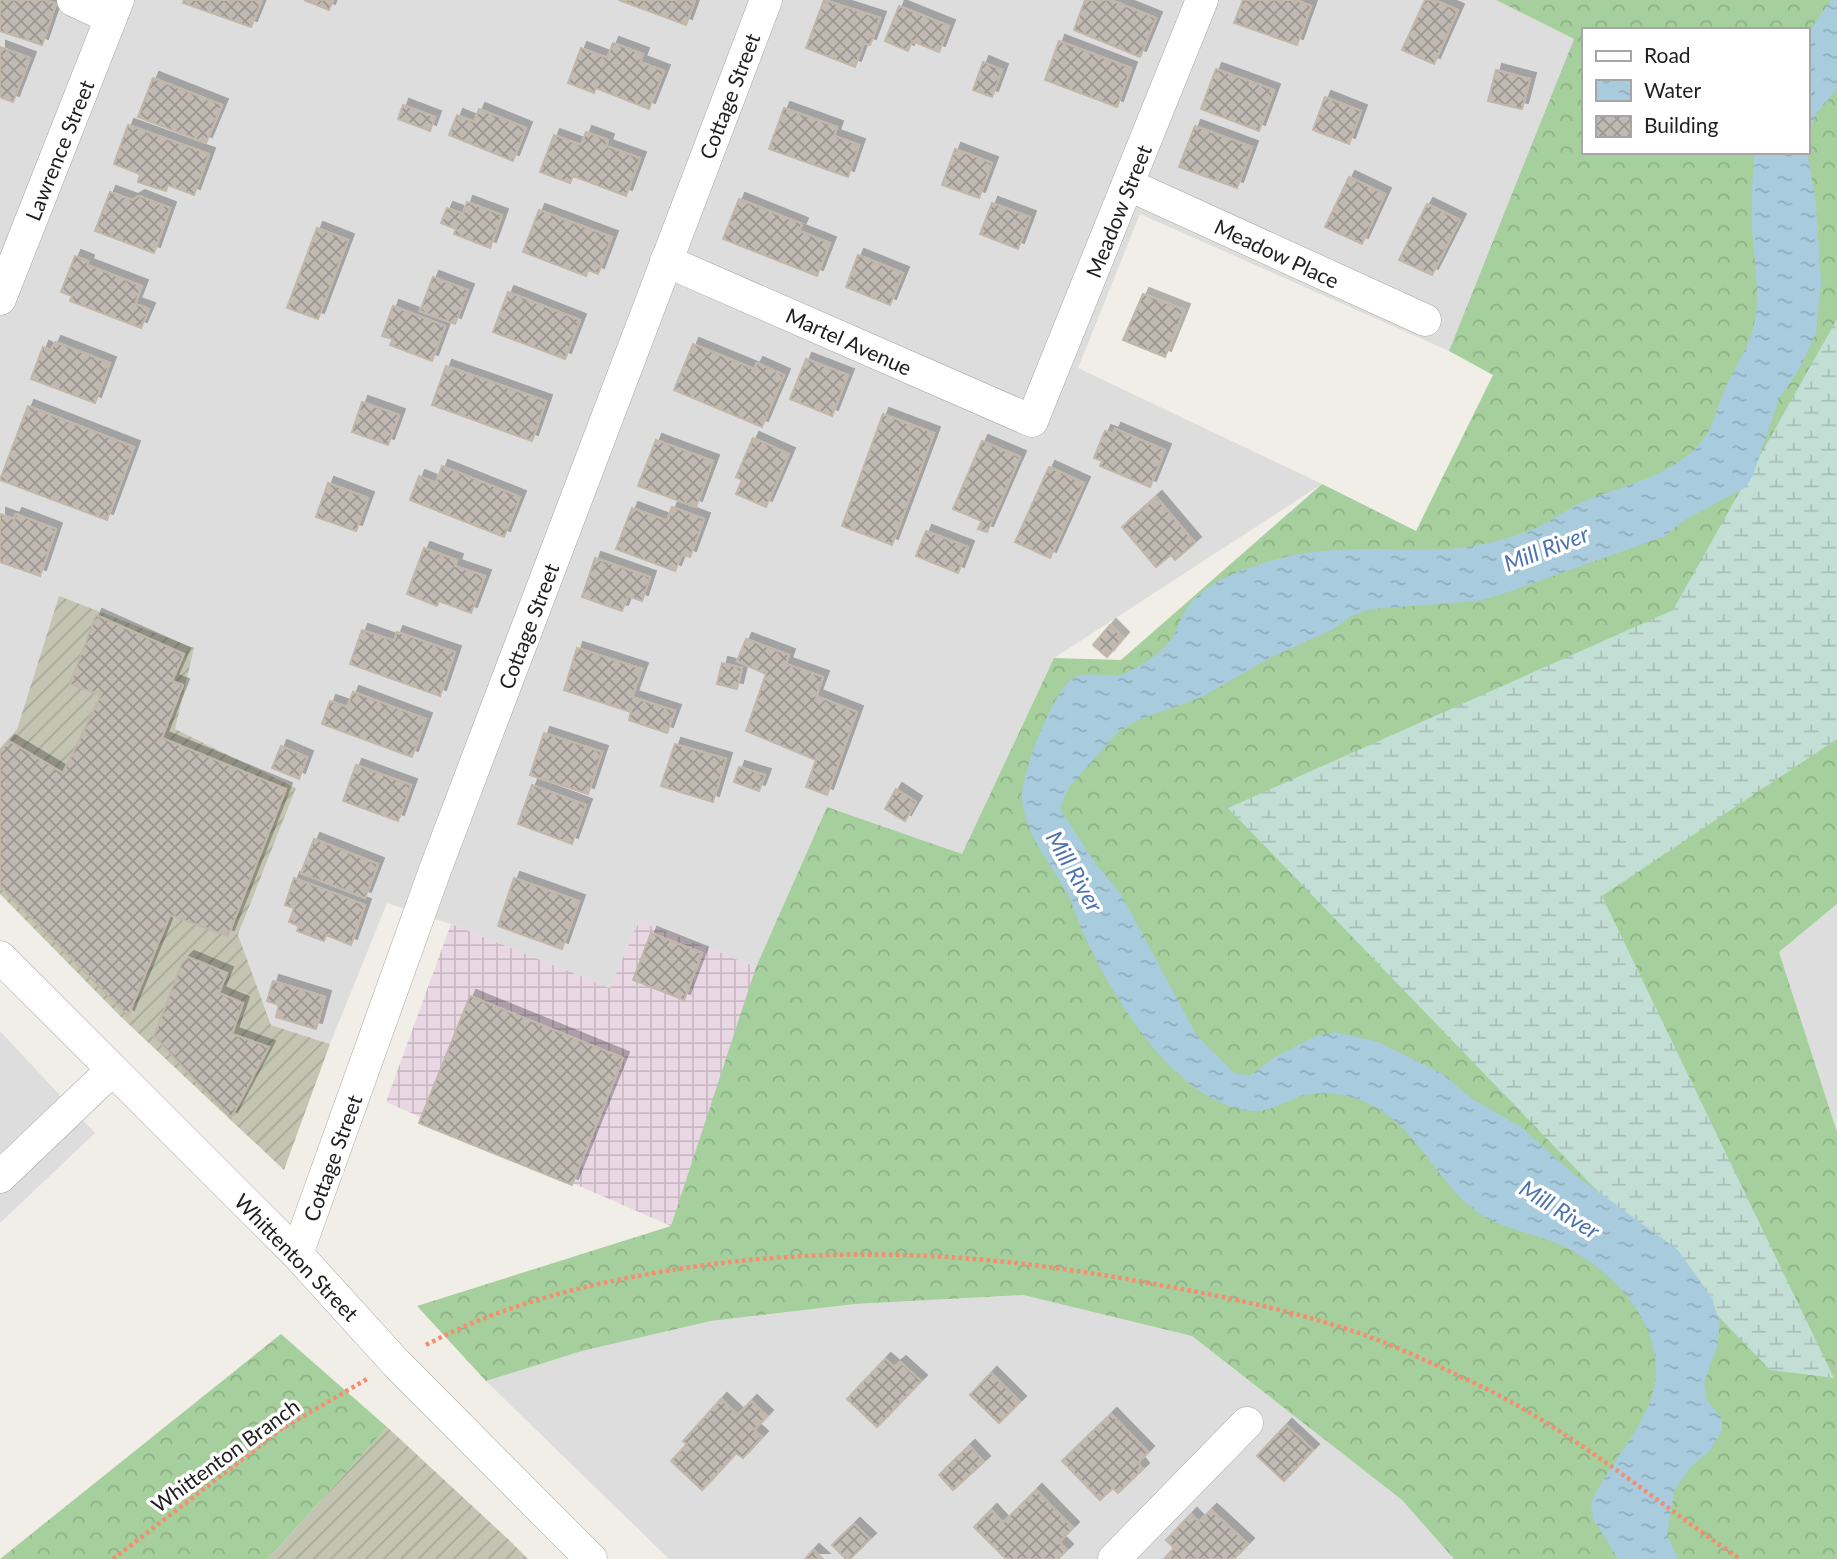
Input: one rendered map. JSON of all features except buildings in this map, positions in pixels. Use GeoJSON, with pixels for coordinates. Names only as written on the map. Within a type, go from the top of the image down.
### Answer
{"type":"FeatureCollection","features":[{"type":"Feature","properties":{"kind":"street"},"geometry":{"type":"LineString","coordinates":[[73,0],[115,9]]}},
{"type":"Feature","properties":{"kind":"street","name":"Cottage Street"},"geometry":{"type":"LineString","coordinates":[[298,1254],[435,870],[766,0]]}},
{"type":"Feature","properties":{"kind":"street","name":"Meadow Street"},"geometry":{"type":"LineString","coordinates":[[1032,421],[1202,0]]}},
{"type":"Feature","properties":{"kind":"street","name":"Lawrence Street"},"geometry":{"type":"LineString","coordinates":[[0,299],[115,9]]}},
{"type":"Feature","properties":{"kind":"street","name":"Meadow Place"},"geometry":{"type":"LineString","coordinates":[[1129,185],[1425,320]]}},
{"type":"Feature","properties":{"kind":"street","name":"Martel Avenue"},"geometry":{"type":"LineString","coordinates":[[666,261],[1032,421]]}},
{"type":"Feature","properties":{"kind":"street","name":"Whittenton Street"},"geometry":{"type":"LineString","coordinates":[[0,957],[298,1254],[396,1363],[591,1559]]}},
{"type":"Feature","properties":{"kind":"street"},"geometry":{"type":"LineString","coordinates":[[0,1177],[112,1070]]}},
{"type":"Feature","properties":{"kind":"street"},"geometry":{"type":"LineString","coordinates":[[1114,1559],[1247,1423]]}},
{"type":"Feature","properties":{"kind":"path","name":"Whittenton Branch"},"geometry":{"type":"LineString","coordinates":[[113,1559],[283,1428],[460,1327],[498,1312],[618,1279],[770,1258],[891,1253],[959,1255],[1028,1262],[1166,1286],[1291,1312],[1352,1330],[1473,1382],[1569,1440],[1740,1559]]}},
{"type":"Feature","properties":{"kind":"shaded area"},"geometry":{"type":"Polygon","coordinates":[[[0,0],[1496,0],[1574,39],[1449,351],[1140,214],[1078,368],[1322,484],[1054,658],[962,854],[827,807],[756,967],[639,921],[611,989],[451,924],[387,903],[330,1044],[271,1025],[238,936],[296,788],[175,729],[59,596],[17,729],[0,748],[0,0]]]}},
{"type":"Feature","properties":{"kind":"shaded area"},"geometry":{"type":"Polygon","coordinates":[[[59,596],[194,648],[175,729],[296,788],[238,935],[271,1025],[330,1044],[284,1170],[120,1016],[0,894],[0,748],[17,729],[59,596]]]}},
{"type":"Feature","properties":{"kind":"shaded area"},"geometry":{"type":"Polygon","coordinates":[[[1837,904],[1837,1132],[1779,952],[1837,904]]]}},
{"type":"Feature","properties":{"kind":"shaded area"},"geometry":{"type":"Polygon","coordinates":[[[639,921],[756,967],[713,1106],[671,1226],[386,1102],[451,924],[610,988],[639,921]]]}},
{"type":"Feature","properties":{"kind":"shaded area"},"geometry":{"type":"Polygon","coordinates":[[[0,1031],[95,1133],[0,1223],[0,1031]]]}},
{"type":"Feature","properties":{"kind":"shaded area"},"geometry":{"type":"Polygon","coordinates":[[[1023,1295],[1192,1336],[1402,1500],[1454,1559],[669,1559],[486,1381],[582,1351],[711,1321],[855,1304],[1023,1295]]]}},
{"type":"Feature","properties":{"kind":"shaded area"},"geometry":{"type":"Polygon","coordinates":[[[387,1427],[508,1539],[528,1559],[268,1559],[387,1427]]]}},
{"type":"Feature","properties":{"kind":"green space"},"geometry":{"type":"Polygon","coordinates":[[[1496,0],[1837,0],[1837,904],[1779,952],[1837,1132],[1837,1559],[1454,1559],[1402,1500],[1192,1336],[1023,1295],[855,1304],[711,1321],[582,1351],[486,1381],[417,1306],[671,1226],[756,967],[827,807],[962,854],[1054,658],[1121,660],[1322,484],[1416,531],[1493,375],[1449,351],[1574,39],[1496,0]]]}},
{"type":"Feature","properties":{"kind":"green space"},"geometry":{"type":"Polygon","coordinates":[[[1837,319],[1837,739],[1602,896],[1834,1378],[1770,1370],[1228,808],[1673,610],[1837,319]]]}},
{"type":"Feature","properties":{"kind":"green space"},"geometry":{"type":"Polygon","coordinates":[[[281,1334],[387,1427],[268,1559],[0,1559],[281,1334]]]}},
{"type":"Feature","properties":{"kind":"water"},"geometry":{"type":"Polygon","coordinates":[[[1831,0],[1837,0],[1837,89],[1816,114],[1809,133],[1809,31],[1831,0]]]}},
{"type":"Feature","properties":{"kind":"water","name":"Mill River"},"geometry":{"type":"Polygon","coordinates":[[[1755,154],[1807,154],[1816,203],[1821,283],[1816,333],[1801,366],[1779,399],[1753,475],[1746,487],[1683,521],[1665,536],[1503,594],[1478,601],[1371,609],[1351,616],[1332,630],[1270,658],[1202,697],[1136,721],[1118,732],[1069,787],[1060,809],[1096,864],[1121,894],[1196,1034],[1235,1074],[1251,1075],[1273,1058],[1316,1036],[1336,1032],[1378,1042],[1441,1073],[1474,1100],[1521,1127],[1575,1175],[1678,1250],[1712,1298],[1720,1324],[1717,1347],[1704,1383],[1707,1400],[1722,1419],[1722,1431],[1710,1450],[1689,1469],[1675,1489],[1667,1534],[1678,1559],[1618,1559],[1593,1519],[1591,1503],[1642,1419],[1655,1383],[1655,1360],[1650,1338],[1628,1297],[1611,1279],[1573,1251],[1480,1214],[1450,1186],[1411,1137],[1380,1110],[1354,1098],[1319,1093],[1305,1095],[1266,1110],[1252,1111],[1225,1104],[1199,1090],[1175,1070],[1132,1020],[1099,965],[1070,899],[1029,828],[1022,800],[1023,789],[1031,755],[1047,717],[1064,687],[1078,676],[1119,675],[1147,661],[1173,637],[1184,612],[1192,602],[1209,587],[1228,576],[1270,561],[1314,552],[1447,549],[1497,541],[1522,534],[1578,504],[1652,476],[1684,459],[1708,432],[1753,329],[1757,297],[1752,181],[1755,154]]]}}]}
